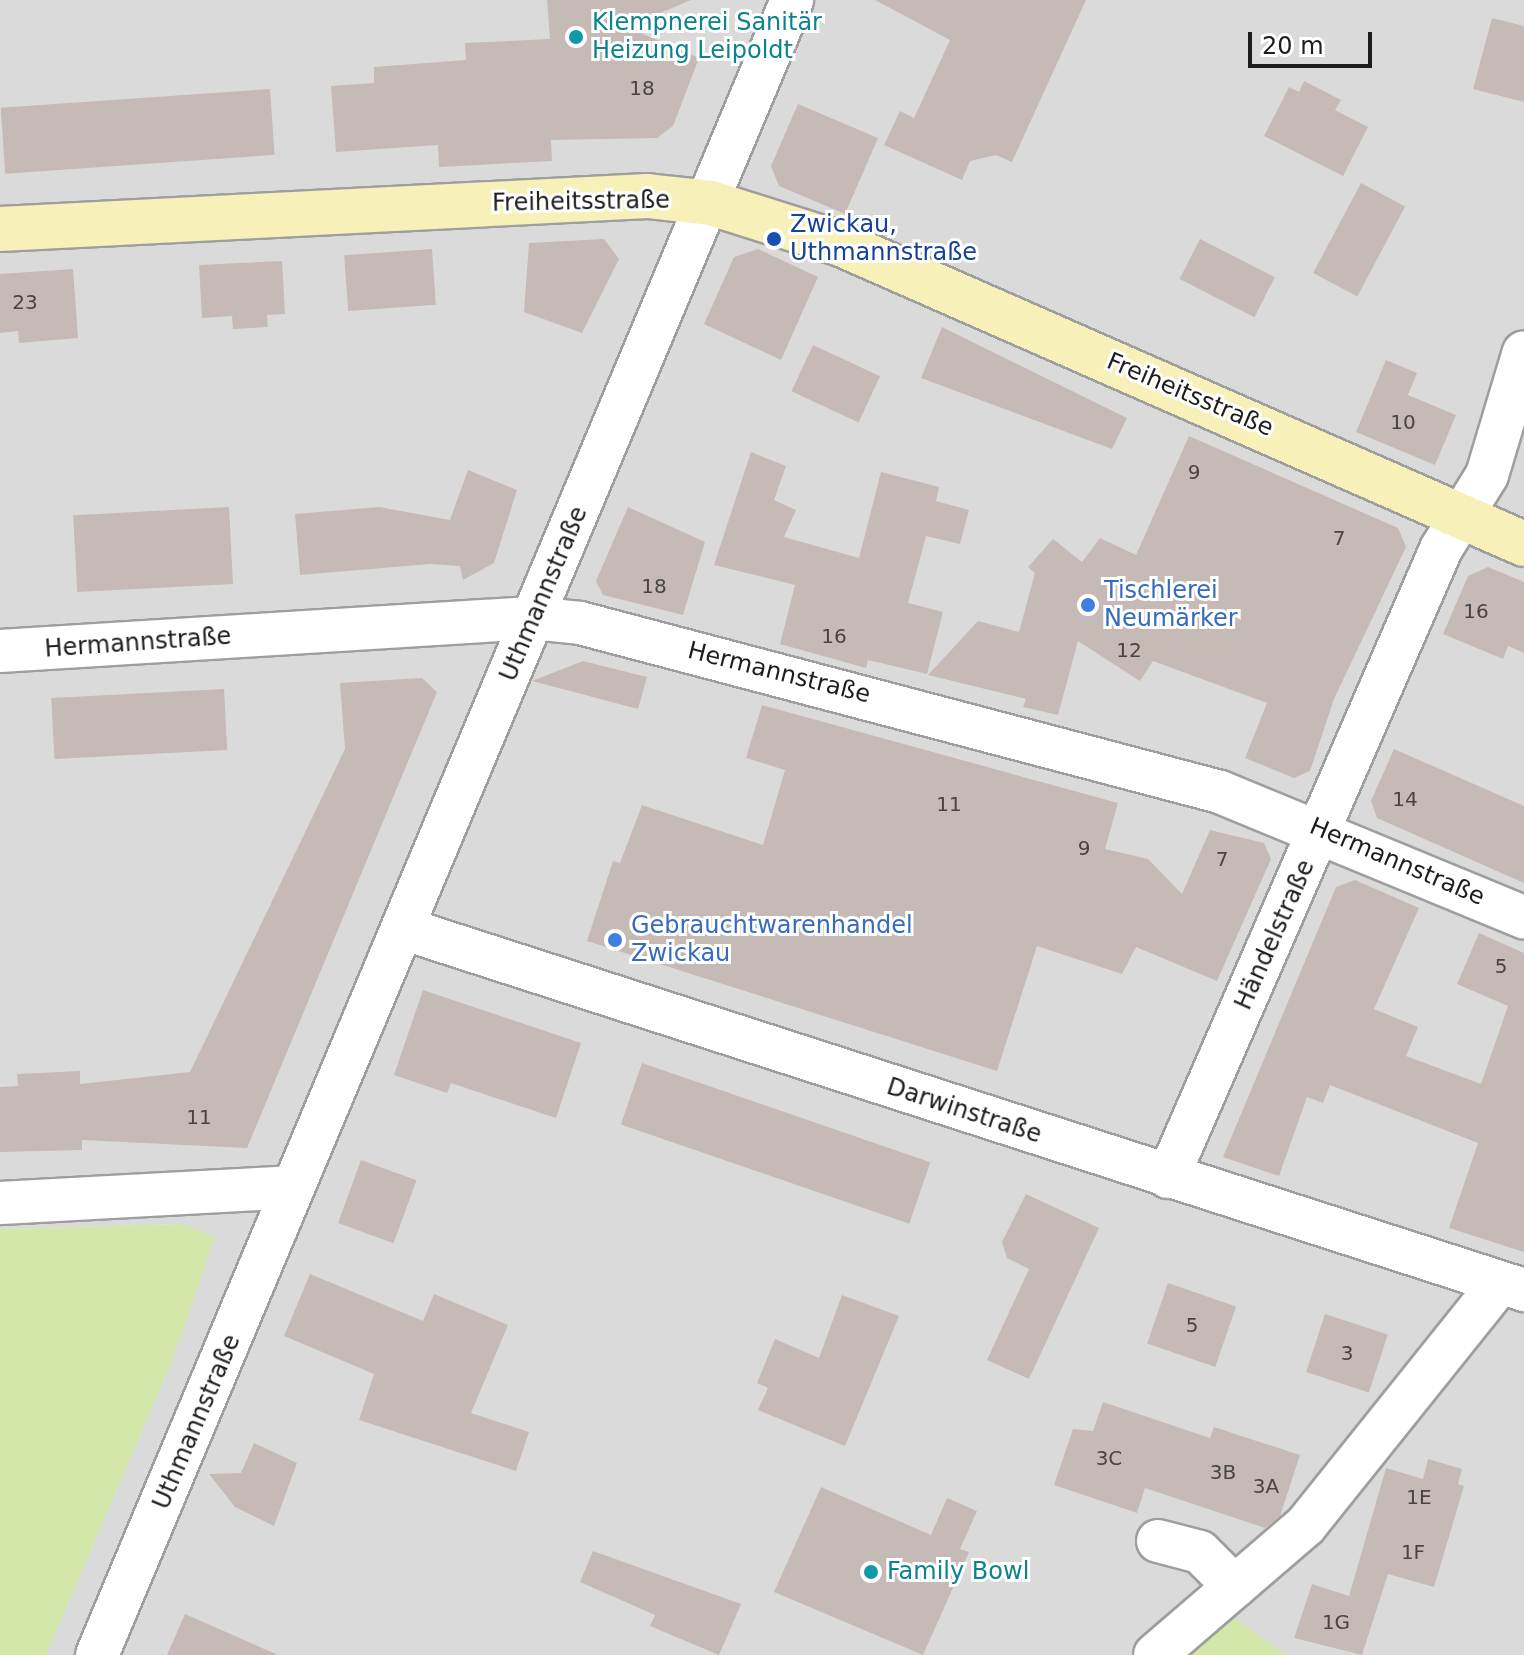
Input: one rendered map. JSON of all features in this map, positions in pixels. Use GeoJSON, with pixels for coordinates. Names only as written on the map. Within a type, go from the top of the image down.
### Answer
{"type":"FeatureCollection","features":[{"type":"Feature","properties":{"kind":"street","name":"Uthmannstraße"},"geometry":{"type":"LineString","coordinates":[[97,1655],[405,929],[532,618],[711,203],[792,0]]}},
{"type":"Feature","properties":{"kind":"street","name":"Freiheitsstraße"},"geometry":{"type":"LineString","coordinates":[[0,229],[647,196],[711,203],[841,244],[1524,544]]}},
{"type":"Feature","properties":{"kind":"street","name":"Händelstraße"},"geometry":{"type":"LineString","coordinates":[[1168,1177],[1441,549],[1487,475],[1524,352]]}},
{"type":"Feature","properties":{"kind":"street","name":"Hermannstraße"},"geometry":{"type":"LineString","coordinates":[[0,651],[532,618],[580,623],[1010,732],[1322,828],[1524,917]]}},
{"type":"Feature","properties":{"kind":"street","name":"Darwinstraße"},"geometry":{"type":"LineString","coordinates":[[405,929],[1512,1286]]}},
{"type":"Feature","properties":{"kind":"street"},"geometry":{"type":"LineString","coordinates":[[0,1203],[293,1187]]}},
{"type":"Feature","properties":{"kind":"street"},"geometry":{"type":"LineString","coordinates":[[1155,1655],[1306,1525],[1512,1286]]}},
{"type":"Feature","properties":{"kind":"street"},"geometry":{"type":"LineString","coordinates":[[1158,1541],[1200,1552],[1235,1587]]}},
{"type":"Feature","properties":{"kind":"shaded area"},"geometry":{"type":"Polygon","coordinates":[[[0,0],[1524,0],[1524,1655],[46,1655],[172,1361],[182,1224],[0,1229],[0,0]]]}},
{"type":"Feature","properties":{"kind":"green space"},"geometry":{"type":"Polygon","coordinates":[[[182,1224],[215,1237],[172,1361],[46,1655],[0,1655],[0,1229],[182,1224]]]}},
{"type":"Feature","properties":{"kind":"green space"},"geometry":{"type":"Polygon","coordinates":[[[1224,1610],[1283,1653],[1288,1655],[1171,1655],[1224,1610]]]}},
{"type":"Feature","properties":{"kind":"building"},"geometry":{"type":"Polygon","coordinates":[[[547,0],[691,0],[627,27],[699,58],[673,126],[657,138],[551,140],[552,161],[439,167],[438,145],[336,152],[331,86],[374,83],[374,67],[466,60],[465,43],[550,39],[547,0]]]}},
{"type":"Feature","properties":{"kind":"building"},"geometry":{"type":"Polygon","coordinates":[[[875,0],[1086,0],[1012,162],[996,155],[970,161],[962,180],[884,145],[900,111],[914,118],[950,40],[875,0]]]}},
{"type":"Feature","properties":{"kind":"building"},"geometry":{"type":"Polygon","coordinates":[[[1492,18],[1524,26],[1524,102],[1473,89],[1492,18]]]}},
{"type":"Feature","properties":{"kind":"building"},"geometry":{"type":"Polygon","coordinates":[[[1304,81],[1341,100],[1335,110],[1368,127],[1343,176],[1264,136],[1289,87],[1299,92],[1304,81]]]}},
{"type":"Feature","properties":{"kind":"building"},"geometry":{"type":"Polygon","coordinates":[[[270,89],[275,155],[5,174],[1,108],[270,89]]]}},
{"type":"Feature","properties":{"kind":"building"},"geometry":{"type":"Polygon","coordinates":[[[798,104],[878,138],[845,214],[779,186],[771,166],[798,104]]]}},
{"type":"Feature","properties":{"kind":"building"},"geometry":{"type":"Polygon","coordinates":[[[1361,183],[1405,206],[1357,297],[1313,273],[1361,183]]]}},
{"type":"Feature","properties":{"kind":"building"},"geometry":{"type":"Polygon","coordinates":[[[604,239],[619,259],[582,333],[524,312],[529,243],[604,239]]]}},
{"type":"Feature","properties":{"kind":"building"},"geometry":{"type":"Polygon","coordinates":[[[1200,239],[1275,277],[1254,317],[1180,279],[1200,239]]]}},
{"type":"Feature","properties":{"kind":"building"},"geometry":{"type":"Polygon","coordinates":[[[432,249],[436,305],[348,311],[344,255],[432,249]]]}},
{"type":"Feature","properties":{"kind":"building"},"geometry":{"type":"Polygon","coordinates":[[[758,249],[818,277],[781,360],[704,324],[734,257],[758,249]]]}},
{"type":"Feature","properties":{"kind":"building"},"geometry":{"type":"Polygon","coordinates":[[[282,261],[285,314],[267,315],[268,327],[233,329],[232,316],[202,318],[199,265],[282,261]]]}},
{"type":"Feature","properties":{"kind":"building"},"geometry":{"type":"Polygon","coordinates":[[[73,269],[78,338],[19,343],[18,331],[0,333],[0,274],[73,269]]]}},
{"type":"Feature","properties":{"kind":"building"},"geometry":{"type":"Polygon","coordinates":[[[942,327],[1127,418],[1112,449],[921,378],[942,327]]]}},
{"type":"Feature","properties":{"kind":"building"},"geometry":{"type":"Polygon","coordinates":[[[813,345],[880,376],[859,422],[791,391],[813,345]]]}},
{"type":"Feature","properties":{"kind":"building"},"geometry":{"type":"Polygon","coordinates":[[[1386,360],[1417,373],[1408,395],[1456,415],[1435,465],[1356,432],[1386,360]]]}},
{"type":"Feature","properties":{"kind":"building"},"geometry":{"type":"Polygon","coordinates":[[[1189,436],[1398,528],[1406,547],[1334,699],[1310,771],[1294,778],[1245,758],[1267,703],[1153,661],[1140,681],[1078,641],[1058,715],[1023,707],[1026,699],[928,675],[978,621],[1019,632],[1035,573],[1028,567],[1053,539],[1082,562],[1100,538],[1136,555],[1189,436]]]}},
{"type":"Feature","properties":{"kind":"building"},"geometry":{"type":"Polygon","coordinates":[[[751,452],[786,466],[774,500],[796,510],[784,537],[859,558],[881,472],[939,487],[936,501],[969,510],[960,544],[926,536],[908,603],[943,612],[927,674],[868,660],[866,668],[780,644],[795,585],[714,565],[751,452]]]}},
{"type":"Feature","properties":{"kind":"building"},"geometry":{"type":"Polygon","coordinates":[[[468,470],[517,490],[494,563],[463,580],[460,566],[430,564],[300,575],[295,514],[379,507],[450,520],[468,470]]]}},
{"type":"Feature","properties":{"kind":"building"},"geometry":{"type":"Polygon","coordinates":[[[229,507],[233,584],[77,592],[73,515],[229,507]]]}},
{"type":"Feature","properties":{"kind":"building"},"geometry":{"type":"Polygon","coordinates":[[[628,507],[705,542],[683,615],[603,595],[596,581],[628,507]]]}},
{"type":"Feature","properties":{"kind":"building"},"geometry":{"type":"Polygon","coordinates":[[[1488,567],[1524,582],[1524,653],[1508,646],[1503,659],[1443,634],[1468,576],[1488,567]]]}},
{"type":"Feature","properties":{"kind":"building"},"geometry":{"type":"Polygon","coordinates":[[[583,661],[647,677],[638,709],[532,681],[583,661]]]}},
{"type":"Feature","properties":{"kind":"building"},"geometry":{"type":"Polygon","coordinates":[[[422,678],[437,692],[247,1148],[82,1140],[82,1150],[0,1152],[0,1087],[18,1086],[17,1074],[80,1071],[80,1084],[190,1072],[345,749],[340,683],[422,678]]]}},
{"type":"Feature","properties":{"kind":"building"},"geometry":{"type":"Polygon","coordinates":[[[224,689],[227,750],[54,759],[51,698],[224,689]]]}},
{"type":"Feature","properties":{"kind":"building"},"geometry":{"type":"Polygon","coordinates":[[[762,705],[1118,803],[1105,849],[1148,859],[1182,894],[1210,830],[1264,843],[1271,859],[1217,981],[1136,947],[1122,974],[1037,946],[997,1071],[587,941],[613,861],[620,863],[642,805],[763,845],[785,770],[746,758],[762,705]]]}},
{"type":"Feature","properties":{"kind":"building"},"geometry":{"type":"Polygon","coordinates":[[[1394,749],[1524,806],[1524,883],[1377,818],[1371,801],[1394,749]]]}},
{"type":"Feature","properties":{"kind":"building"},"geometry":{"type":"Polygon","coordinates":[[[1355,880],[1419,908],[1374,1009],[1418,1027],[1406,1056],[1481,1084],[1508,1006],[1457,984],[1479,933],[1524,953],[1524,1252],[1449,1228],[1478,1143],[1330,1085],[1323,1103],[1307,1097],[1279,1176],[1223,1157],[1336,887],[1355,880]]]}},
{"type":"Feature","properties":{"kind":"building"},"geometry":{"type":"Polygon","coordinates":[[[423,990],[581,1043],[556,1118],[451,1083],[447,1093],[394,1075],[423,990]]]}},
{"type":"Feature","properties":{"kind":"building"},"geometry":{"type":"Polygon","coordinates":[[[642,1063],[930,1162],[909,1224],[621,1124],[642,1063]]]}},
{"type":"Feature","properties":{"kind":"building"},"geometry":{"type":"Polygon","coordinates":[[[361,1160],[416,1180],[394,1243],[338,1223],[361,1160]]]}},
{"type":"Feature","properties":{"kind":"building"},"geometry":{"type":"Polygon","coordinates":[[[1026,1194],[1099,1228],[1029,1379],[987,1360],[1029,1269],[1007,1258],[1002,1242],[1026,1194]]]}},
{"type":"Feature","properties":{"kind":"building"},"geometry":{"type":"Polygon","coordinates":[[[310,1274],[423,1321],[434,1294],[508,1325],[471,1413],[529,1432],[516,1471],[359,1420],[374,1374],[284,1336],[310,1274]]]}},
{"type":"Feature","properties":{"kind":"building"},"geometry":{"type":"Polygon","coordinates":[[[1168,1283],[1236,1306],[1215,1367],[1147,1344],[1168,1283]]]}},
{"type":"Feature","properties":{"kind":"building"},"geometry":{"type":"Polygon","coordinates":[[[842,1295],[899,1316],[845,1446],[758,1410],[768,1388],[757,1383],[775,1339],[819,1358],[842,1295]]]}},
{"type":"Feature","properties":{"kind":"building"},"geometry":{"type":"Polygon","coordinates":[[[1325,1314],[1388,1334],[1369,1392],[1306,1372],[1325,1314]]]}},
{"type":"Feature","properties":{"kind":"building"},"geometry":{"type":"Polygon","coordinates":[[[1103,1402],[1210,1438],[1214,1427],[1300,1455],[1280,1516],[1265,1528],[1145,1488],[1137,1513],[1054,1485],[1073,1429],[1093,1431],[1103,1402]]]}},
{"type":"Feature","properties":{"kind":"building"},"geometry":{"type":"Polygon","coordinates":[[[254,1443],[297,1463],[274,1526],[235,1507],[209,1474],[241,1473],[254,1443]]]}},
{"type":"Feature","properties":{"kind":"building"},"geometry":{"type":"Polygon","coordinates":[[[1428,1459],[1462,1469],[1458,1484],[1464,1486],[1434,1587],[1388,1574],[1362,1655],[1294,1638],[1312,1584],[1349,1596],[1386,1468],[1423,1479],[1428,1459]]]}},
{"type":"Feature","properties":{"kind":"building","name":"Family Bowl"},"geometry":{"type":"Polygon","coordinates":[[[821,1487],[931,1535],[947,1498],[977,1511],[960,1549],[969,1552],[923,1655],[774,1592],[821,1487]]]}},
{"type":"Feature","properties":{"kind":"building"},"geometry":{"type":"Polygon","coordinates":[[[593,1551],[741,1604],[719,1655],[650,1626],[655,1615],[580,1582],[593,1551]]]}},
{"type":"Feature","properties":{"kind":"building"},"geometry":{"type":"Polygon","coordinates":[[[185,1614],[278,1655],[167,1655],[185,1614]]]}},
{"type":"Feature","properties":{"kind":"place","name":"Klempnerei Sanitär Heizung Leipoldt"},"geometry":{"type":"Point","coordinates":[576,37]}},
{"type":"Feature","properties":{"kind":"place","name":"Zwickau, Uthmannstraße"},"geometry":{"type":"Point","coordinates":[774,239]}},
{"type":"Feature","properties":{"kind":"place","name":"Tischlerei Neumärker"},"geometry":{"type":"Point","coordinates":[1088,605]}},
{"type":"Feature","properties":{"kind":"place","name":"Gebrauchtwarenhandel Zwickau"},"geometry":{"type":"Point","coordinates":[615,940]}},
{"type":"Feature","properties":{"kind":"place","name":"Family Bowl"},"geometry":{"type":"Point","coordinates":[871,1572]}}]}
